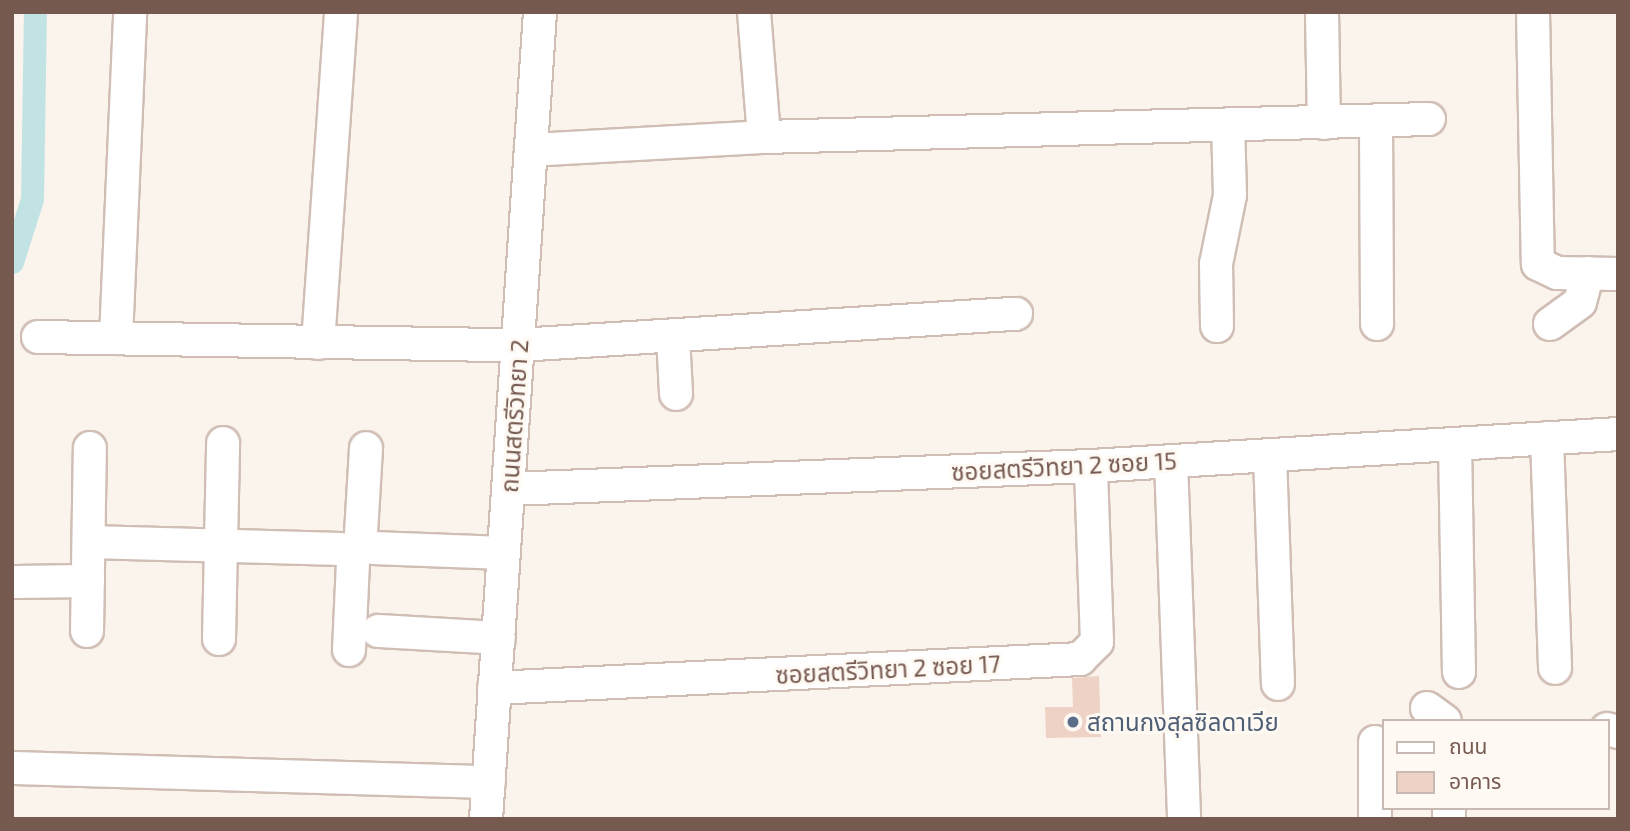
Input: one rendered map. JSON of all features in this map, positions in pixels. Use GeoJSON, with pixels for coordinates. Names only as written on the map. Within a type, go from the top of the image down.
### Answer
{"type":"FeatureCollection","features":[{"type":"Feature","properties":{"kind":"street"},"geometry":{"type":"LineString","coordinates":[[116,338],[130,12]]}},
{"type":"Feature","properties":{"kind":"street"},"geometry":{"type":"LineString","coordinates":[[318,343],[341,12]]}},
{"type":"Feature","properties":{"kind":"street","name":"ถนนสตรีวิทยา 2"},"geometry":{"type":"LineString","coordinates":[[486,819],[540,12]]}},
{"type":"Feature","properties":{"kind":"street"},"geometry":{"type":"LineString","coordinates":[[754,12],[764,137]]}},
{"type":"Feature","properties":{"kind":"street"},"geometry":{"type":"LineString","coordinates":[[1322,12],[1324,123]]}},
{"type":"Feature","properties":{"kind":"street"},"geometry":{"type":"LineString","coordinates":[[1533,12],[1534,250],[1546,271],[1603,274]]}},
{"type":"Feature","properties":{"kind":"street"},"geometry":{"type":"LineString","coordinates":[[531,150],[764,137],[1429,119]]}},
{"type":"Feature","properties":{"kind":"street"},"geometry":{"type":"LineString","coordinates":[[1376,121],[1377,324]]}},
{"type":"Feature","properties":{"kind":"street"},"geometry":{"type":"LineString","coordinates":[[1217,326],[1216,264],[1230,195],[1228,125]]}},
{"type":"Feature","properties":{"kind":"street"},"geometry":{"type":"LineString","coordinates":[[1550,324],[1580,302],[1603,274]]}},
{"type":"Feature","properties":{"kind":"street"},"geometry":{"type":"LineString","coordinates":[[38,337],[519,345],[1016,314]]}},
{"type":"Feature","properties":{"kind":"street"},"geometry":{"type":"LineString","coordinates":[[673,336],[676,394]]}},
{"type":"Feature","properties":{"kind":"street","name":"ซอยสตรีวิทยา 2 ซอย 15"},"geometry":{"type":"LineString","coordinates":[[510,489],[1091,466],[1618,434]]}},
{"type":"Feature","properties":{"kind":"street"},"geometry":{"type":"LineString","coordinates":[[1547,438],[1555,668]]}},
{"type":"Feature","properties":{"kind":"street"},"geometry":{"type":"LineString","coordinates":[[219,639],[223,443]]}},
{"type":"Feature","properties":{"kind":"street"},"geometry":{"type":"LineString","coordinates":[[1455,444],[1459,672]]}},
{"type":"Feature","properties":{"kind":"street"},"geometry":{"type":"LineString","coordinates":[[87,631],[90,448]]}},
{"type":"Feature","properties":{"kind":"street"},"geometry":{"type":"LineString","coordinates":[[349,650],[366,448]]}},
{"type":"Feature","properties":{"kind":"street"},"geometry":{"type":"LineString","coordinates":[[1270,456],[1278,684]]}},
{"type":"Feature","properties":{"kind":"street"},"geometry":{"type":"LineString","coordinates":[[1171,461],[1184,819]]}},
{"type":"Feature","properties":{"kind":"street","name":"ซอยสตรีวิทยา 2 ซอย 17"},"geometry":{"type":"LineString","coordinates":[[494,688],[1080,659],[1097,642],[1091,466]]}},
{"type":"Feature","properties":{"kind":"street"},"geometry":{"type":"LineString","coordinates":[[90,542],[222,543],[504,553]]}},
{"type":"Feature","properties":{"kind":"street"},"geometry":{"type":"LineString","coordinates":[[12,582],[88,581]]}},
{"type":"Feature","properties":{"kind":"street"},"geometry":{"type":"LineString","coordinates":[[379,631],[499,638]]}},
{"type":"Feature","properties":{"kind":"street"},"geometry":{"type":"LineString","coordinates":[[1375,742],[1375,819]]}},
{"type":"Feature","properties":{"kind":"street"},"geometry":{"type":"LineString","coordinates":[[12,768],[489,782]]}},
{"type":"Feature","properties":{"kind":"building","name":"สถานกงสุลซิลดาเวีย"},"geometry":{"type":"Polygon","coordinates":[[[1099,676],[1101,737],[1046,738],[1045,707],[1073,707],[1072,678],[1099,676]]]}},
{"type":"Feature","properties":{"kind":"waterway"},"geometry":{"type":"LineString","coordinates":[[12,262],[32,199],[35,12]]}},
{"type":"Feature","properties":{"kind":"place","name":"สถานกงสุลซิลดาเวีย"},"geometry":{"type":"Point","coordinates":[1073,722]}}]}
